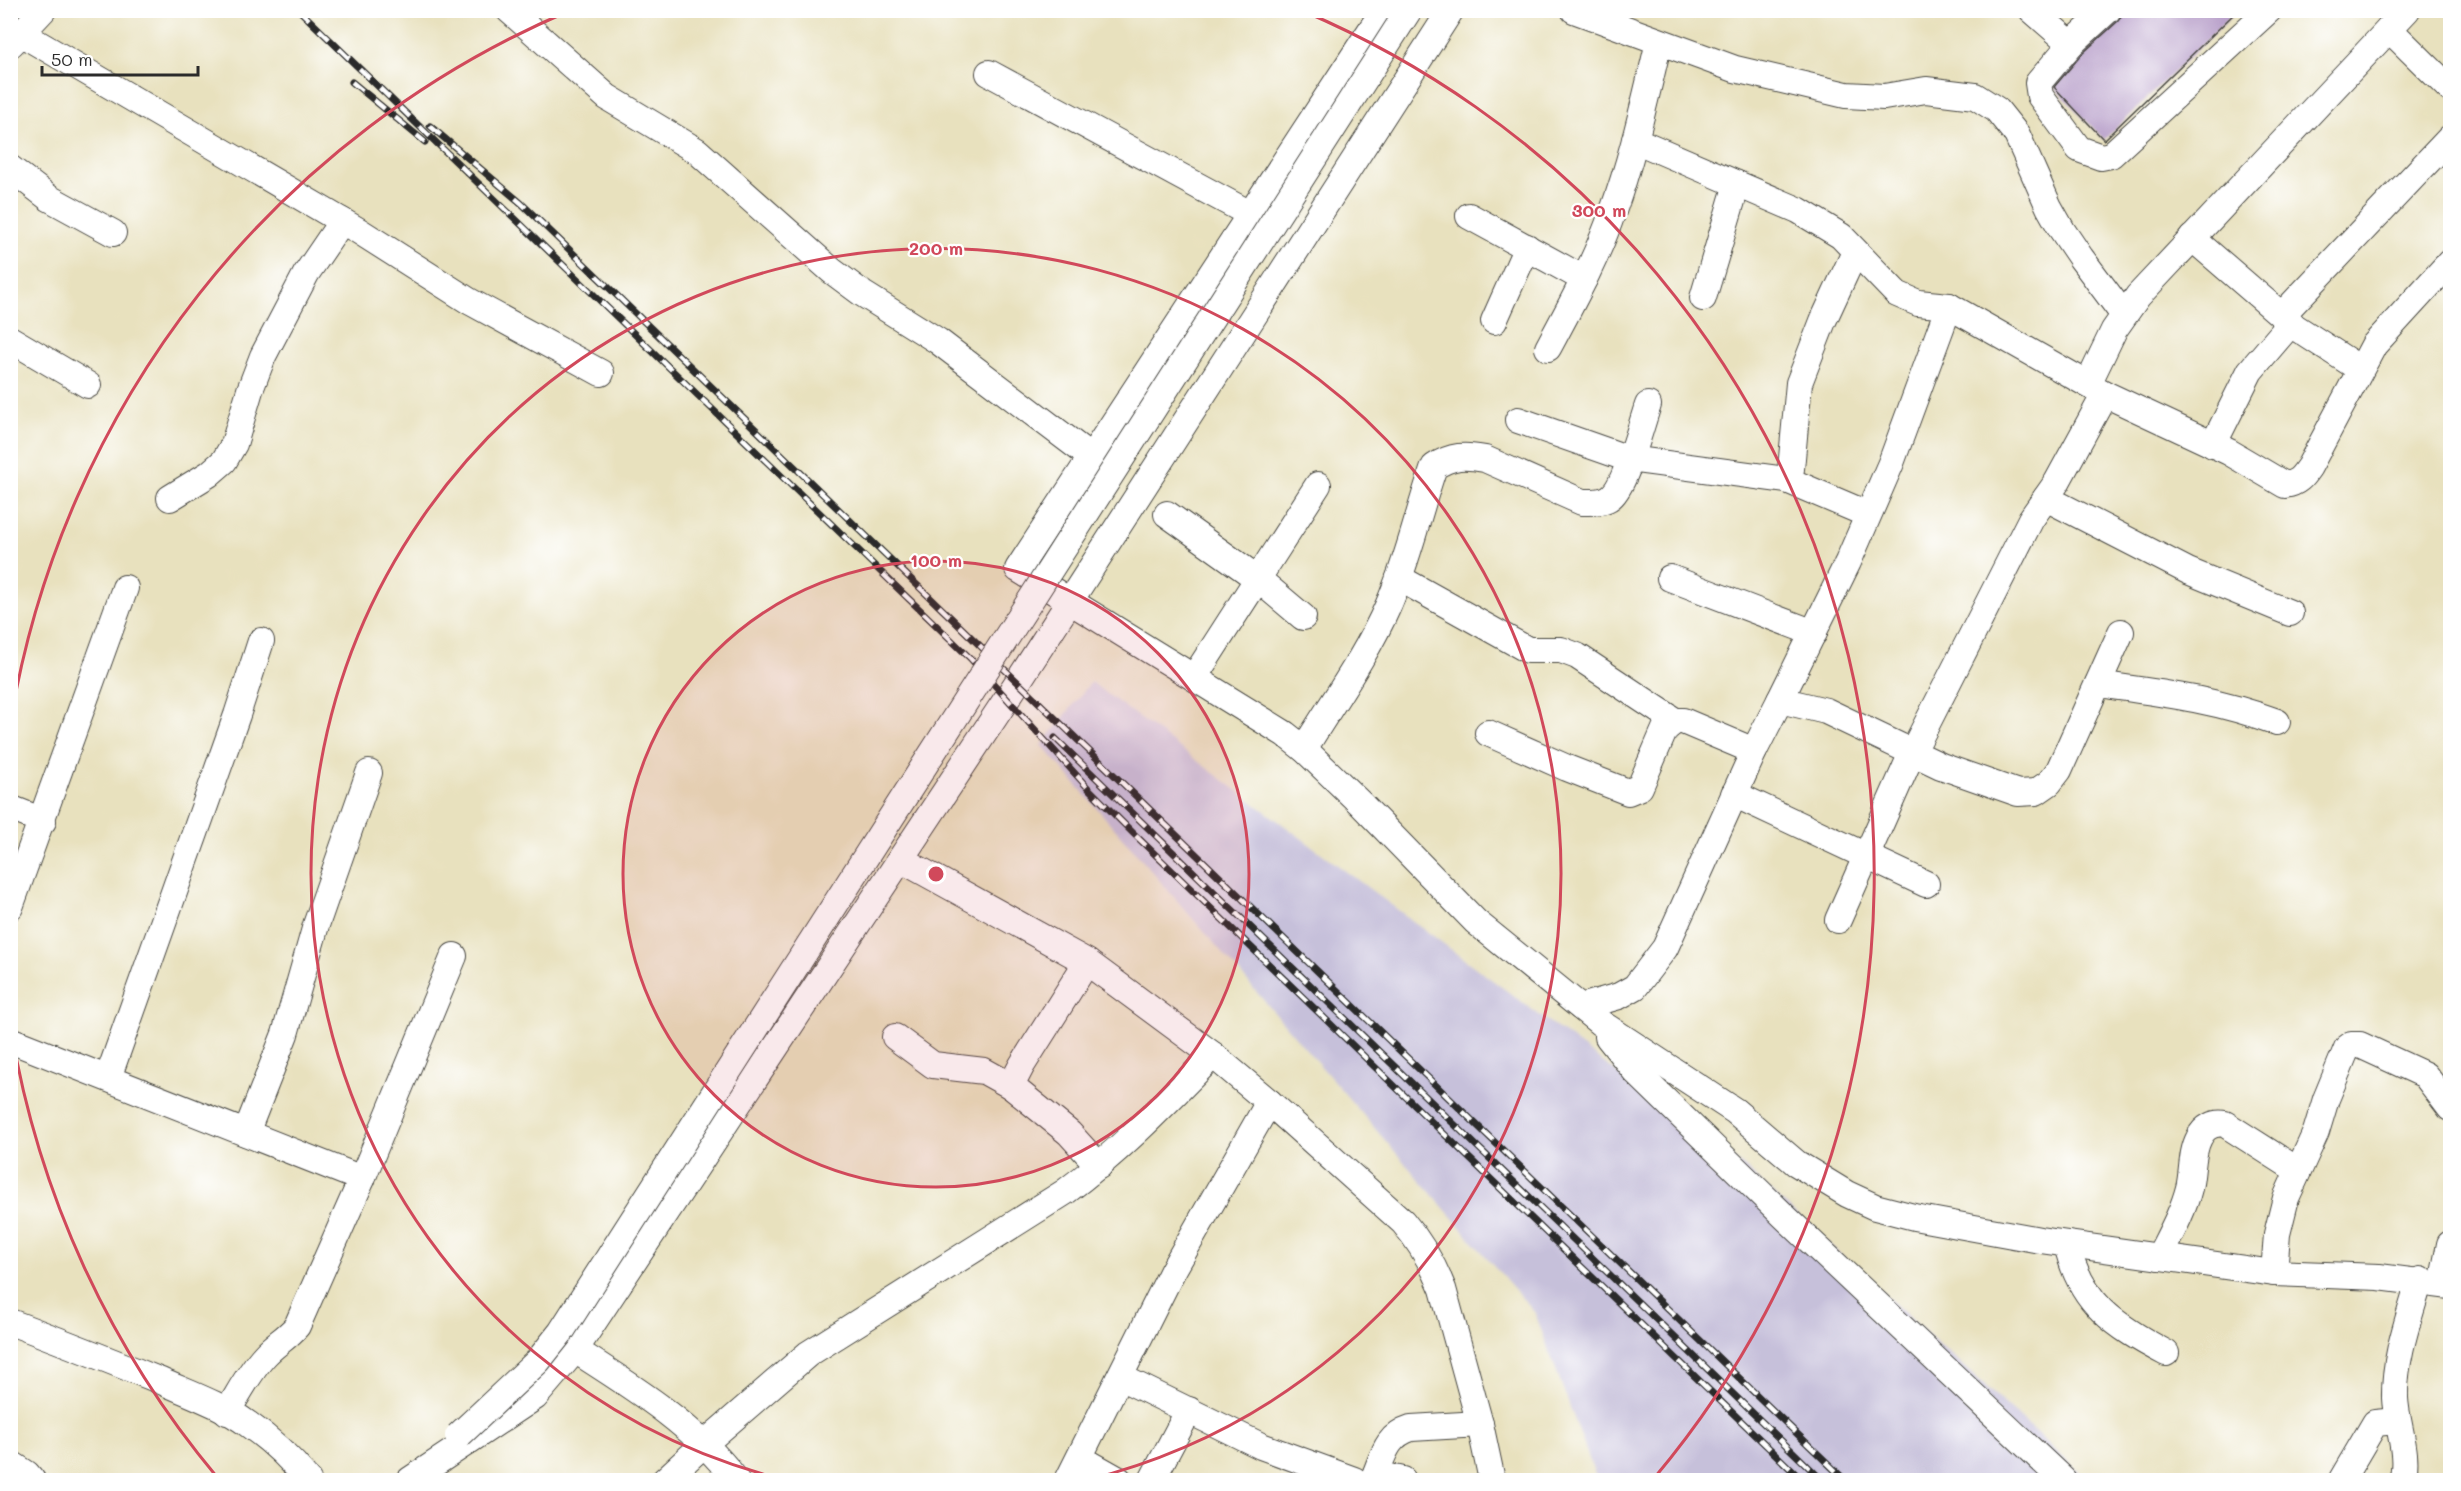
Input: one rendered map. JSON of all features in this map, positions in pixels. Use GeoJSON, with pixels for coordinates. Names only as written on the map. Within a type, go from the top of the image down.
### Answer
{"type":"FeatureCollection","features":[{"type":"Feature","properties":{"kind":"street"},"geometry":{"type":"LineString","coordinates":[[44,10],[14,34],[342,221],[469,302],[601,373]]}},
{"type":"Feature","properties":{"kind":"street"},"geometry":{"type":"LineString","coordinates":[[509,10],[607,97],[697,151],[832,271],[863,294],[931,336],[1091,457]]}},
{"type":"Feature","properties":{"kind":"street"},"geometry":{"type":"LineString","coordinates":[[1384,10],[1018,569],[1195,676],[1285,734],[1304,749],[1476,922],[1586,1012],[1735,1111],[1796,1163],[1847,1194],[1875,1207],[1914,1217],[2067,1244],[2274,1273],[2438,1283]]}},
{"type":"Feature","properties":{"kind":"street"},"geometry":{"type":"LineString","coordinates":[[411,1479],[538,1361],[561,1332],[1409,10]]}},
{"type":"Feature","properties":{"kind":"street"},"geometry":{"type":"LineString","coordinates":[[411,1479],[535,1397],[575,1350],[902,860],[1451,10]]}},
{"type":"Feature","properties":{"kind":"street"},"geometry":{"type":"LineString","coordinates":[[1575,10],[1735,69],[1846,95],[1884,97],[1926,90],[1975,96],[1997,110],[2017,135],[2049,207],[2062,230],[2080,258],[2123,314]]}},
{"type":"Feature","properties":{"kind":"street"},"geometry":{"type":"LineString","coordinates":[[2032,10],[2071,44]]}},
{"type":"Feature","properties":{"kind":"street"},"geometry":{"type":"LineString","coordinates":[[2108,10],[2071,44],[2042,77],[2037,89],[2079,149],[2100,157],[2111,154],[2269,10]]}},
{"type":"Feature","properties":{"kind":"street"},"geometry":{"type":"LineString","coordinates":[[1838,920],[1912,753],[2031,519],[2057,482],[2096,389],[2123,314],[2408,10]]}},
{"type":"Feature","properties":{"kind":"street"},"geometry":{"type":"LineString","coordinates":[[2389,29],[2451,89]]}},
{"type":"Feature","properties":{"kind":"street"},"geometry":{"type":"LineString","coordinates":[[1548,348],[1584,279],[1613,211],[1635,140],[1659,42]]}},
{"type":"Feature","properties":{"kind":"street"},"geometry":{"type":"LineString","coordinates":[[989,73],[1250,214]]}},
{"type":"Feature","properties":{"kind":"street"},"geometry":{"type":"LineString","coordinates":[[2213,445],[2247,376],[2286,319],[2451,138]]}},
{"type":"Feature","properties":{"kind":"street"},"geometry":{"type":"LineString","coordinates":[[1635,140],[1798,210],[1840,236],[1897,294],[1918,303],[1949,306],[2096,389],[2213,445],[2284,485],[2294,484],[2309,467],[2374,345],[2451,262]]}},
{"type":"Feature","properties":{"kind":"street"},"geometry":{"type":"LineString","coordinates":[[10,168],[49,198],[113,232]]}},
{"type":"Feature","properties":{"kind":"street"},"geometry":{"type":"LineString","coordinates":[[1703,298],[1737,184]]}},
{"type":"Feature","properties":{"kind":"street"},"geometry":{"type":"LineString","coordinates":[[1469,216],[1584,279]]}},
{"type":"Feature","properties":{"kind":"street"},"geometry":{"type":"LineString","coordinates":[[170,498],[209,474],[224,461],[234,444],[263,356],[306,274],[342,221]]}},
{"type":"Feature","properties":{"kind":"street"},"geometry":{"type":"LineString","coordinates":[[2192,238],[2311,339],[2360,369]]}},
{"type":"Feature","properties":{"kind":"street"},"geometry":{"type":"LineString","coordinates":[[1494,321],[1527,247]]}},
{"type":"Feature","properties":{"kind":"street"},"geometry":{"type":"LineString","coordinates":[[1787,480],[1791,469],[1799,383],[1823,321],[1855,252]]}},
{"type":"Feature","properties":{"kind":"street"},"geometry":{"type":"LineString","coordinates":[[1586,1012],[1635,987],[1665,948],[1754,751],[1848,562],[1891,463],[1949,306]]}},
{"type":"Feature","properties":{"kind":"street"},"geometry":{"type":"LineString","coordinates":[[10,339],[88,385]]}},
{"type":"Feature","properties":{"kind":"street"},"geometry":{"type":"LineString","coordinates":[[1304,749],[1367,646],[1387,608],[1399,578],[1434,467],[1448,457],[1468,456],[1485,459],[1582,502],[1608,499],[1619,488],[1648,405]]}},
{"type":"Feature","properties":{"kind":"street"},"geometry":{"type":"LineString","coordinates":[[1518,420],[1629,459],[1787,480],[1868,514]]}},
{"type":"Feature","properties":{"kind":"street"},"geometry":{"type":"LineString","coordinates":[[1195,676],[1318,485]]}},
{"type":"Feature","properties":{"kind":"street"},"geometry":{"type":"LineString","coordinates":[[2046,498],[2188,571],[2290,613]]}},
{"type":"Feature","properties":{"kind":"street"},"geometry":{"type":"LineString","coordinates":[[1167,514],[1258,579],[1303,617]]}},
{"type":"Feature","properties":{"kind":"street"},"geometry":{"type":"LineString","coordinates":[[1399,578],[1528,650],[1561,650],[1576,656],[1675,721],[1683,721],[1754,751]]}},
{"type":"Feature","properties":{"kind":"street"},"geometry":{"type":"LineString","coordinates":[[1670,578],[1814,633]]}},
{"type":"Feature","properties":{"kind":"street"},"geometry":{"type":"LineString","coordinates":[[10,908],[125,588]]}},
{"type":"Feature","properties":{"kind":"street"},"geometry":{"type":"LineString","coordinates":[[1780,700],[1826,711],[1887,738],[1912,753],[2018,793],[2036,792],[2049,783],[2059,770],[2121,632]]}},
{"type":"Feature","properties":{"kind":"street"},"geometry":{"type":"LineString","coordinates":[[108,1078],[237,715],[261,641]]}},
{"type":"Feature","properties":{"kind":"street"},"geometry":{"type":"LineString","coordinates":[[2098,684],[2208,700],[2277,722]]}},
{"type":"Feature","properties":{"kind":"street"},"geometry":{"type":"LineString","coordinates":[[1488,734],[1576,773],[1628,792],[1640,788],[1665,729],[1675,721]]}},
{"type":"Feature","properties":{"kind":"street"},"geometry":{"type":"LineString","coordinates":[[246,1133],[285,1035],[316,925],[369,773]]}},
{"type":"Feature","properties":{"kind":"street"},"geometry":{"type":"LineString","coordinates":[[1734,794],[1926,884]]}},
{"type":"Feature","properties":{"kind":"street"},"geometry":{"type":"LineString","coordinates":[[10,808],[43,821]]}},
{"type":"Feature","properties":{"kind":"street"},"geometry":{"type":"LineString","coordinates":[[902,860],[1087,962],[1213,1055],[1386,1206],[1420,1241],[1435,1268],[1443,1289],[1480,1424],[1492,1480]]}},
{"type":"Feature","properties":{"kind":"street"},"geometry":{"type":"LineString","coordinates":[[227,1412],[253,1368],[297,1326],[362,1179],[454,956]]}},
{"type":"Feature","properties":{"kind":"street"},"geometry":{"type":"LineString","coordinates":[[1011,1086],[1087,962]]}},
{"type":"Feature","properties":{"kind":"street"},"geometry":{"type":"LineString","coordinates":[[1586,1012],[1635,1071],[1786,1218],[2063,1480]]}},
{"type":"Feature","properties":{"kind":"street"},"geometry":{"type":"LineString","coordinates":[[895,1036],[933,1065],[984,1071],[1011,1086],[1069,1133],[1099,1166]]}},
{"type":"Feature","properties":{"kind":"street"},"geometry":{"type":"LineString","coordinates":[[10,1040],[362,1179]]}},
{"type":"Feature","properties":{"kind":"street"},"geometry":{"type":"LineString","coordinates":[[2274,1273],[2280,1218],[2297,1170],[2316,1132],[2344,1053],[2351,1045],[2360,1045],[2424,1075],[2451,1108]]}},
{"type":"Feature","properties":{"kind":"street"},"geometry":{"type":"LineString","coordinates":[[665,1480],[808,1354],[1065,1192],[1099,1166],[1149,1120],[1213,1055]]}},
{"type":"Feature","properties":{"kind":"street"},"geometry":{"type":"LineString","coordinates":[[1068,1480],[1172,1272],[1269,1102]]}},
{"type":"Feature","properties":{"kind":"street"},"geometry":{"type":"LineString","coordinates":[[2159,1257],[2185,1202],[2195,1148],[2199,1136],[2207,1127],[2218,1123],[2226,1124],[2297,1170]]}},
{"type":"Feature","properties":{"kind":"street"},"geometry":{"type":"LineString","coordinates":[[2067,1244],[2076,1275],[2098,1308],[2120,1326],[2166,1353]]}},
{"type":"Feature","properties":{"kind":"street"},"geometry":{"type":"LineString","coordinates":[[2402,1480],[2405,1464],[2397,1421],[2396,1398],[2398,1370],[2406,1328],[2438,1283],[2451,1244]]}},
{"type":"Feature","properties":{"kind":"street"},"geometry":{"type":"LineString","coordinates":[[10,1322],[84,1349],[206,1400],[247,1422],[292,1461],[308,1480]]}},
{"type":"Feature","properties":{"kind":"street"},"geometry":{"type":"LineString","coordinates":[[575,1350],[663,1408],[705,1443],[736,1480]]}},
{"type":"Feature","properties":{"kind":"street"},"geometry":{"type":"LineString","coordinates":[[1120,1377],[1269,1449],[1367,1478],[1403,1480]]}},
{"type":"Feature","properties":{"kind":"street"},"geometry":{"type":"LineString","coordinates":[[1152,1480],[1189,1410]]}},
{"type":"Feature","properties":{"kind":"street"},"geometry":{"type":"LineString","coordinates":[[2342,1479],[2375,1423],[2397,1421]]}},
{"type":"Feature","properties":{"kind":"street"},"geometry":{"type":"LineString","coordinates":[[1367,1478],[1389,1443],[1401,1431],[1411,1428],[1480,1424]]}},
{"type":"Feature","properties":{"kind":"street"},"geometry":{"type":"LineString","coordinates":[[1080,1458],[1119,1480]]}},
{"type":"Feature","properties":{"kind":"street"},"geometry":{"type":"LineString","coordinates":[[10,1463],[32,1480]]}},
{"type":"Feature","properties":{"kind":"shaded area"},"geometry":{"type":"Polygon","coordinates":[[[1091,682],[1748,1170],[2088,1480],[1597,1480],[1535,1313],[1042,745],[1091,682]]]}},
{"type":"Feature","properties":{"kind":"building"},"geometry":{"type":"Polygon","coordinates":[[[2125,10],[2238,10],[2104,140],[2054,87],[2082,54],[2118,21],[2125,10]]]}},
{"type":"Feature","properties":{"kind":"railway"},"geometry":{"type":"LineString","coordinates":[[299,10],[970,658],[1089,789],[1133,833],[1802,1480]]}},
{"type":"Feature","properties":{"kind":"railway"},"geometry":{"type":"LineString","coordinates":[[352,82],[425,142]]}},
{"type":"Feature","properties":{"kind":"railway"},"geometry":{"type":"LineString","coordinates":[[430,126],[521,203],[1845,1480]]}},
{"type":"Feature","properties":{"kind":"railway"},"geometry":{"type":"LineString","coordinates":[[1055,738],[1822,1480]]}}]}
